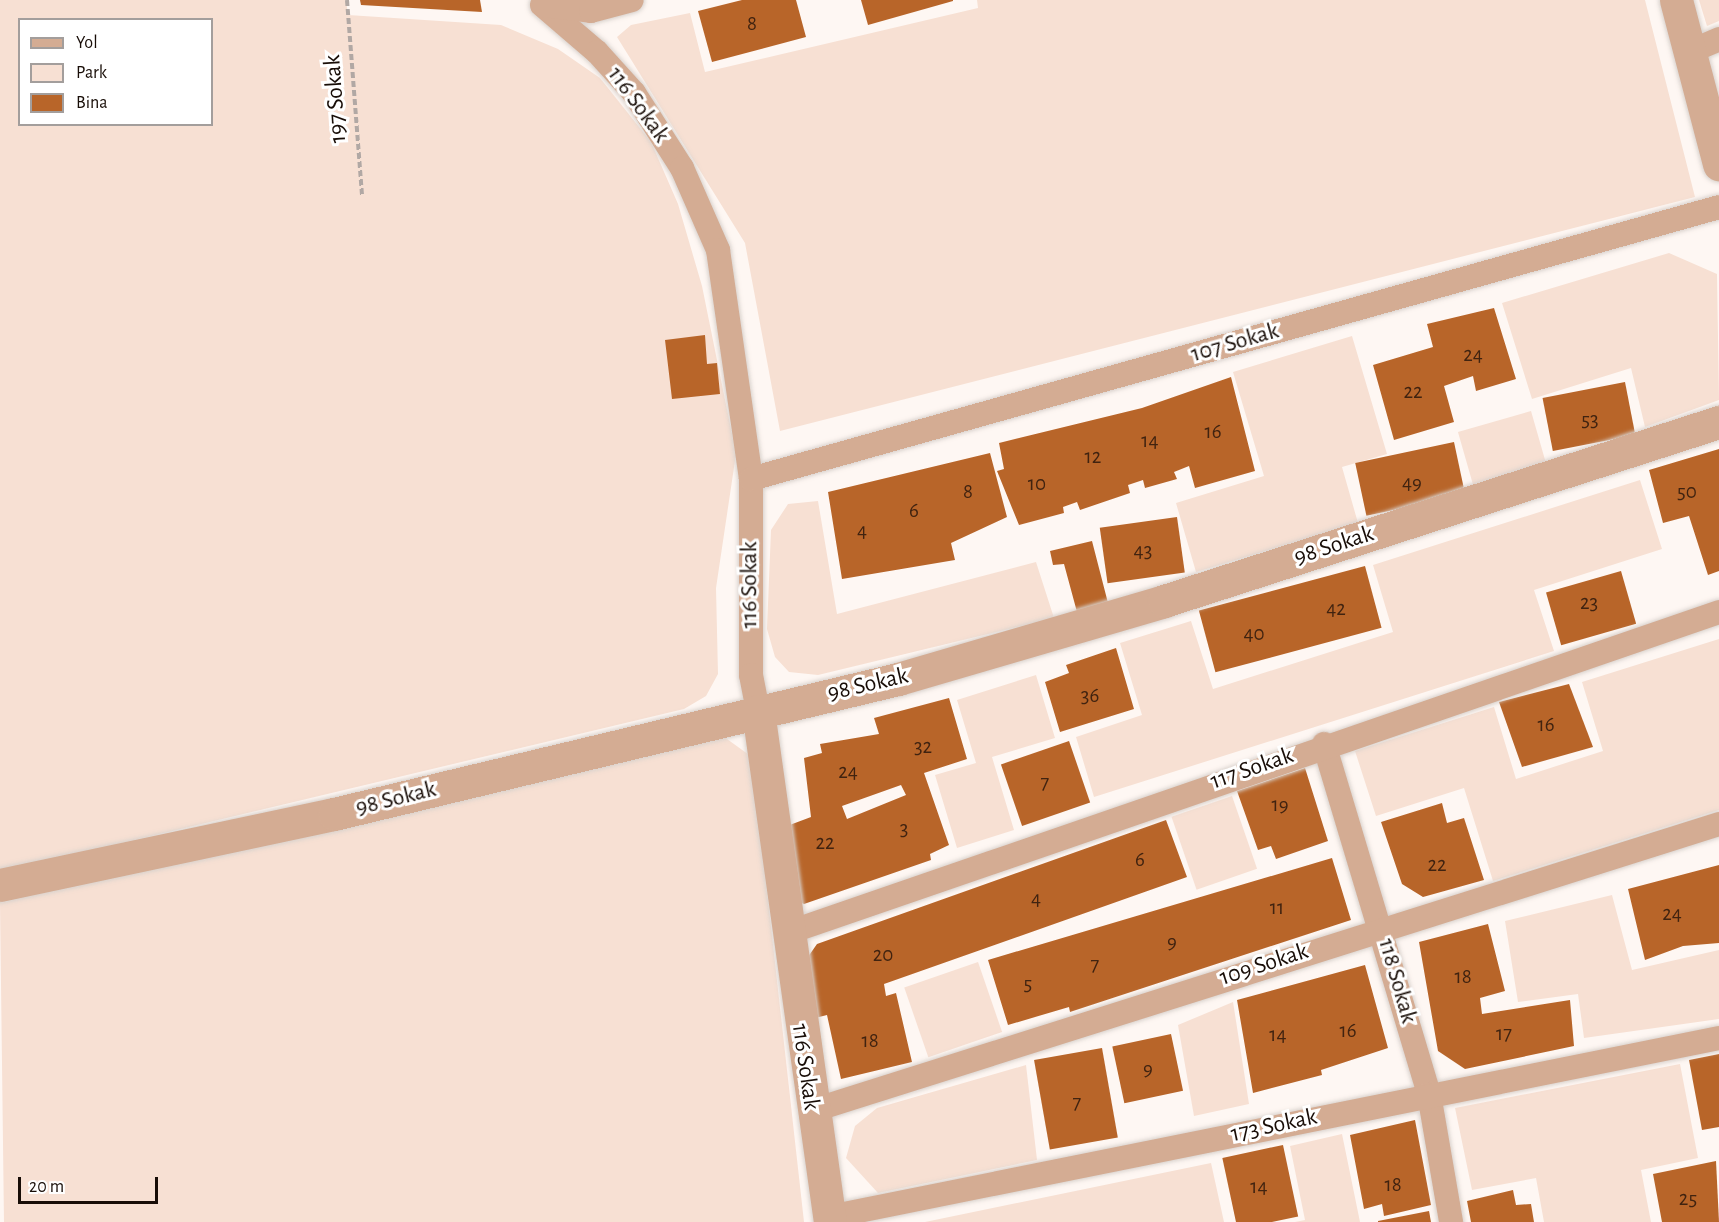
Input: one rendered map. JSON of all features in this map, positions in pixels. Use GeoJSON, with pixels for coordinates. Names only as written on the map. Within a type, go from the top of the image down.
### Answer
{"type":"FeatureCollection","features":[{"type":"Feature","properties":{"kind":"street"},"geometry":{"type":"LineString","coordinates":[[1676,0],[1719,164]]}},
{"type":"Feature","properties":{"kind":"street","name":"98 Sokak"},"geometry":{"type":"LineString","coordinates":[[0,885],[334,814],[898,679],[1164,601],[1719,422]]}},
{"type":"Feature","properties":{"kind":"street","name":"116 Sokak"},"geometry":{"type":"LineString","coordinates":[[758,711],[811,1111],[829,1220]]}},
{"type":"Feature","properties":{"kind":"lane"},"geometry":{"type":"LineString","coordinates":[[538,2],[591,11],[632,0]]}},
{"type":"Feature","properties":{"kind":"lane","name":"116 Sokak"},"geometry":{"type":"LineString","coordinates":[[538,2],[597,52],[634,93],[687,178],[718,250],[751,479],[751,675],[758,711]]}},
{"type":"Feature","properties":{"kind":"lane"},"geometry":{"type":"LineString","coordinates":[[1689,52],[1719,39]]}},
{"type":"Feature","properties":{"kind":"lane","name":"107 Sokak"},"geometry":{"type":"LineString","coordinates":[[751,479],[1719,207]]}},
{"type":"Feature","properties":{"kind":"lane","name":"117 Sokak"},"geometry":{"type":"LineString","coordinates":[[787,933],[1324,744],[1719,612]]}},
{"type":"Feature","properties":{"kind":"lane","name":"118 Sokak"},"geometry":{"type":"LineString","coordinates":[[1324,744],[1381,927],[1429,1094],[1451,1222]]}},
{"type":"Feature","properties":{"kind":"lane","name":"109 Sokak"},"geometry":{"type":"LineString","coordinates":[[811,1111],[1381,927],[1719,824]]}},
{"type":"Feature","properties":{"kind":"lane","name":"173 Sokak"},"geometry":{"type":"LineString","coordinates":[[829,1220],[1429,1094],[1719,1038]]}},
{"type":"Feature","properties":{"kind":"path","name":"197 Sokak"},"geometry":{"type":"LineString","coordinates":[[347,0],[362,195]]}},
{"type":"Feature","properties":{"kind":"green space"},"geometry":{"type":"Polygon","coordinates":[[[0,0],[346,0],[348,15],[501,25],[558,49],[600,78],[651,142],[678,204],[702,286],[736,454],[716,588],[718,674],[706,696],[684,709],[0,872],[0,0]]]}},
{"type":"Feature","properties":{"kind":"green space"},"geometry":{"type":"Polygon","coordinates":[[[977,0],[1645,0],[1695,197],[780,431],[745,243],[617,37],[631,25],[690,13],[705,72],[978,8],[977,0]]]}},
{"type":"Feature","properties":{"kind":"green space"},"geometry":{"type":"Polygon","coordinates":[[[1699,0],[1719,0],[1719,21],[1707,26],[1699,0]]]}},
{"type":"Feature","properties":{"kind":"green space"},"geometry":{"type":"Polygon","coordinates":[[[1669,253],[1717,274],[1719,400],[1645,427],[1631,368],[1532,399],[1502,303],[1669,253]]]}},
{"type":"Feature","properties":{"kind":"green space"},"geometry":{"type":"Polygon","coordinates":[[[1352,336],[1387,454],[1342,467],[1358,523],[1196,572],[1176,503],[1264,476],[1233,372],[1352,336]]]}},
{"type":"Feature","properties":{"kind":"green space"},"geometry":{"type":"Polygon","coordinates":[[[1531,411],[1547,467],[1474,488],[1458,432],[1531,411]]]}},
{"type":"Feature","properties":{"kind":"green space"},"geometry":{"type":"Polygon","coordinates":[[[1640,480],[1662,549],[1534,590],[1554,651],[1094,797],[1076,737],[1142,715],[1120,643],[1191,621],[1213,689],[1393,632],[1373,565],[1640,480]]]}},
{"type":"Feature","properties":{"kind":"green space"},"geometry":{"type":"Polygon","coordinates":[[[818,501],[837,614],[1036,562],[1054,618],[818,675],[789,672],[775,657],[767,629],[771,530],[788,504],[818,501]]]}},
{"type":"Feature","properties":{"kind":"green space"},"geometry":{"type":"Polygon","coordinates":[[[1719,639],[1719,810],[1493,881],[1464,788],[1376,816],[1355,751],[1494,707],[1516,779],[1603,751],[1582,682],[1719,639]]]}},
{"type":"Feature","properties":{"kind":"green space"},"geometry":{"type":"Polygon","coordinates":[[[1036,675],[1055,738],[992,757],[1014,830],[957,848],[935,775],[976,763],[957,700],[1036,675]]]}},
{"type":"Feature","properties":{"kind":"green space"},"geometry":{"type":"Polygon","coordinates":[[[720,734],[752,757],[804,1222],[4,1222],[0,903],[720,734]]]}},
{"type":"Feature","properties":{"kind":"green space"},"geometry":{"type":"Polygon","coordinates":[[[1232,796],[1257,869],[1197,890],[1171,817],[1232,796]]]}},
{"type":"Feature","properties":{"kind":"green space"},"geometry":{"type":"Polygon","coordinates":[[[1612,895],[1632,970],[1719,950],[1719,1019],[1584,1038],[1578,994],[1518,1002],[1505,921],[1612,895]]]}},
{"type":"Feature","properties":{"kind":"green space"},"geometry":{"type":"Polygon","coordinates":[[[978,962],[1002,1032],[928,1057],[904,987],[978,962]]]}},
{"type":"Feature","properties":{"kind":"green space"},"geometry":{"type":"Polygon","coordinates":[[[1233,1002],[1249,1104],[1194,1116],[1178,1025],[1233,1002]]]}},
{"type":"Feature","properties":{"kind":"green space"},"geometry":{"type":"Polygon","coordinates":[[[1680,1064],[1698,1158],[1641,1170],[1651,1222],[1544,1222],[1536,1178],[1472,1190],[1455,1108],[1680,1064]]]}},
{"type":"Feature","properties":{"kind":"green space"},"geometry":{"type":"Polygon","coordinates":[[[1026,1065],[1037,1160],[878,1193],[846,1158],[855,1126],[877,1108],[1026,1065]]]}},
{"type":"Feature","properties":{"kind":"green space"},"geometry":{"type":"Polygon","coordinates":[[[1342,1134],[1360,1222],[1295,1222],[1305,1220],[1290,1146],[1342,1134]]]}},
{"type":"Feature","properties":{"kind":"green space"},"geometry":{"type":"Polygon","coordinates":[[[1211,1163],[1224,1222],[925,1222],[1211,1163]]]}},
{"type":"Feature","properties":{"kind":"building"},"geometry":{"type":"Polygon","coordinates":[[[360,0],[480,0],[482,12],[361,5],[360,0]]]}},
{"type":"Feature","properties":{"kind":"building"},"geometry":{"type":"Polygon","coordinates":[[[742,0],[796,0],[806,37],[712,62],[698,11],[742,0]]]}},
{"type":"Feature","properties":{"kind":"building"},"geometry":{"type":"Polygon","coordinates":[[[861,0],[953,0],[953,1],[868,25],[861,0]]]}},
{"type":"Feature","properties":{"kind":"building"},"geometry":{"type":"Polygon","coordinates":[[[1494,308],[1516,379],[1476,391],[1473,376],[1444,386],[1454,422],[1394,440],[1373,365],[1433,347],[1427,324],[1494,308]]]}},
{"type":"Feature","properties":{"kind":"building"},"geometry":{"type":"Polygon","coordinates":[[[705,335],[707,364],[717,363],[720,394],[672,399],[665,340],[705,335]]]}},
{"type":"Feature","properties":{"kind":"building"},"geometry":{"type":"Polygon","coordinates":[[[1231,377],[1255,471],[1195,488],[1189,466],[1174,472],[1177,479],[1145,488],[1143,480],[1128,485],[1130,493],[1080,510],[1077,502],[1063,507],[1064,513],[1019,525],[997,471],[1004,469],[999,443],[1142,408],[1231,377]]]}},
{"type":"Feature","properties":{"kind":"building"},"geometry":{"type":"Polygon","coordinates":[[[1625,382],[1635,435],[1553,451],[1543,398],[1625,382]]]}},
{"type":"Feature","properties":{"kind":"building"},"geometry":{"type":"Polygon","coordinates":[[[1454,442],[1465,495],[1366,516],[1355,463],[1454,442]]]}},
{"type":"Feature","properties":{"kind":"building"},"geometry":{"type":"Polygon","coordinates":[[[1719,449],[1719,571],[1708,575],[1689,516],[1663,523],[1649,470],[1719,449]]]}},
{"type":"Feature","properties":{"kind":"building"},"geometry":{"type":"Polygon","coordinates":[[[990,453],[1007,517],[951,543],[955,560],[842,579],[828,492],[990,453]]]}},
{"type":"Feature","properties":{"kind":"building"},"geometry":{"type":"Polygon","coordinates":[[[1177,517],[1185,572],[1108,583],[1100,528],[1177,517]]]}},
{"type":"Feature","properties":{"kind":"building"},"geometry":{"type":"Polygon","coordinates":[[[1092,541],[1108,603],[1077,612],[1064,564],[1053,565],[1050,551],[1092,541]]]}},
{"type":"Feature","properties":{"kind":"building"},"geometry":{"type":"Polygon","coordinates":[[[1365,566],[1382,628],[1215,672],[1199,611],[1365,566]]]}},
{"type":"Feature","properties":{"kind":"building"},"geometry":{"type":"Polygon","coordinates":[[[1621,571],[1636,624],[1561,645],[1546,592],[1621,571]]]}},
{"type":"Feature","properties":{"kind":"building"},"geometry":{"type":"Polygon","coordinates":[[[1116,648],[1134,709],[1060,732],[1045,682],[1069,673],[1066,665],[1116,648]]]}},
{"type":"Feature","properties":{"kind":"building"},"geometry":{"type":"Polygon","coordinates":[[[1569,684],[1593,747],[1522,767],[1499,702],[1569,684]]]}},
{"type":"Feature","properties":{"kind":"building"},"geometry":{"type":"Polygon","coordinates":[[[949,698],[967,759],[924,773],[949,845],[930,854],[931,860],[804,904],[788,897],[779,829],[811,817],[804,758],[822,753],[820,744],[879,734],[874,718],[949,698]],[[901,785],[842,806],[847,819],[906,795],[901,785]]]}},
{"type":"Feature","properties":{"kind":"building"},"geometry":{"type":"Polygon","coordinates":[[[1069,741],[1090,802],[1022,826],[1001,764],[1069,741]]]}},
{"type":"Feature","properties":{"kind":"building"},"geometry":{"type":"Polygon","coordinates":[[[1305,768],[1328,841],[1276,859],[1271,846],[1258,850],[1237,791],[1305,768]]]}},
{"type":"Feature","properties":{"kind":"building"},"geometry":{"type":"Polygon","coordinates":[[[1442,803],[1447,823],[1464,818],[1484,880],[1423,897],[1402,884],[1381,822],[1442,803]]]}},
{"type":"Feature","properties":{"kind":"building"},"geometry":{"type":"Polygon","coordinates":[[[1166,820],[1187,877],[884,984],[886,996],[896,993],[912,1062],[841,1079],[827,1015],[815,1018],[803,964],[817,944],[1166,820]]]}},
{"type":"Feature","properties":{"kind":"building"},"geometry":{"type":"Polygon","coordinates":[[[1332,858],[1351,920],[1070,1012],[1069,1007],[1008,1025],[988,960],[1332,858]]]}},
{"type":"Feature","properties":{"kind":"building"},"geometry":{"type":"Polygon","coordinates":[[[1719,865],[1719,943],[1683,946],[1645,960],[1628,889],[1719,865]]]}},
{"type":"Feature","properties":{"kind":"building"},"geometry":{"type":"Polygon","coordinates":[[[1488,924],[1505,991],[1480,998],[1482,1014],[1570,1000],[1574,1046],[1465,1069],[1438,1051],[1419,942],[1488,924]]]}},
{"type":"Feature","properties":{"kind":"building"},"geometry":{"type":"Polygon","coordinates":[[[1365,965],[1388,1048],[1321,1070],[1322,1075],[1253,1093],[1237,1000],[1365,965]]]}},
{"type":"Feature","properties":{"kind":"building"},"geometry":{"type":"Polygon","coordinates":[[[1171,1034],[1183,1091],[1124,1103],[1112,1046],[1171,1034]]]}},
{"type":"Feature","properties":{"kind":"building"},"geometry":{"type":"Polygon","coordinates":[[[1102,1048],[1118,1138],[1050,1150],[1034,1060],[1102,1048]]]}},
{"type":"Feature","properties":{"kind":"building"},"geometry":{"type":"Polygon","coordinates":[[[1719,1054],[1719,1127],[1702,1130],[1689,1060],[1719,1054]]]}},
{"type":"Feature","properties":{"kind":"building"},"geometry":{"type":"Polygon","coordinates":[[[1415,1120],[1431,1205],[1384,1216],[1382,1204],[1364,1209],[1350,1135],[1415,1120]]]}},
{"type":"Feature","properties":{"kind":"building"},"geometry":{"type":"Polygon","coordinates":[[[1283,1145],[1298,1216],[1272,1222],[1236,1222],[1222,1158],[1283,1145]]]}},
{"type":"Feature","properties":{"kind":"building"},"geometry":{"type":"Polygon","coordinates":[[[1716,1161],[1719,1222],[1662,1222],[1653,1174],[1716,1161]]]}},
{"type":"Feature","properties":{"kind":"building"},"geometry":{"type":"Polygon","coordinates":[[[1513,1190],[1516,1205],[1531,1204],[1534,1222],[1471,1222],[1467,1201],[1513,1190]]]}},
{"type":"Feature","properties":{"kind":"building"},"geometry":{"type":"Polygon","coordinates":[[[1429,1211],[1431,1222],[1378,1222],[1378,1221],[1429,1211]]]}}]}
